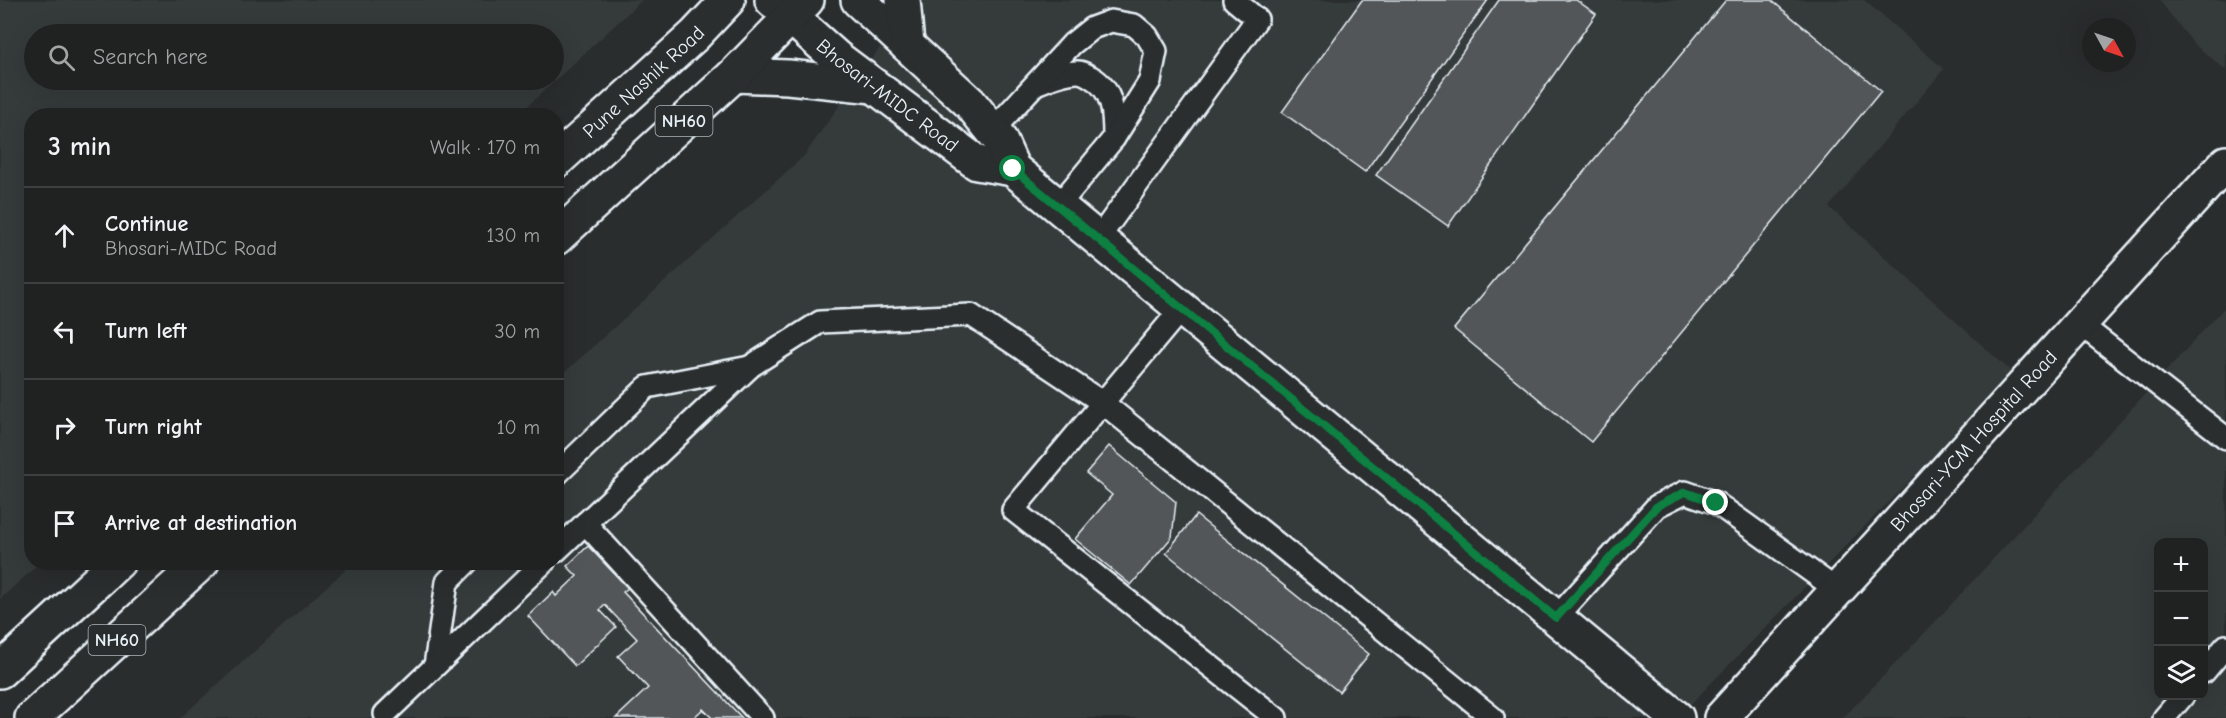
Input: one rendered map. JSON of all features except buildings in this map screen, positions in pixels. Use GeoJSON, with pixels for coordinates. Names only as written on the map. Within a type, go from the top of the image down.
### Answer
{"type":"FeatureCollection","features":[{"type":"Feature","properties":{"kind":"main road","name":"Pune Nashik Road"},"geometry":{"type":"LineString","coordinates":[[564,154],[695,34],[728,0]]}},
{"type":"Feature","properties":{"kind":"main road","name":"Bhosari-MIDC Road"},"geometry":{"type":"LineString","coordinates":[[858,0],[970,103],[1000,140],[1013,169],[1677,718]]}},
{"type":"Feature","properties":{"kind":"main road"},"geometry":{"type":"LineString","coordinates":[[903,0],[907,45]]}},
{"type":"Feature","properties":{"kind":"main road","name":"Bhosari-MIDC Road"},"geometry":{"type":"LineString","coordinates":[[790,6],[837,58],[977,163],[1013,169]]}},
{"type":"Feature","properties":{"kind":"main road","name":"NH60"},"geometry":{"type":"LineString","coordinates":[[564,231],[734,75],[790,6]]}},
{"type":"Feature","properties":{"kind":"main road"},"geometry":{"type":"LineString","coordinates":[[734,75],[788,77],[874,86]]}},
{"type":"Feature","properties":{"kind":"main road","name":"Bhosari-YCM Hospital Road"},"geometry":{"type":"LineString","coordinates":[[1721,718],[2226,164]]}},
{"type":"Feature","properties":{"kind":"main road","name":"NH60"},"geometry":{"type":"LineString","coordinates":[[0,671],[109,570]]}},
{"type":"Feature","properties":{"kind":"main road","name":"NH60"},"geometry":{"type":"LineString","coordinates":[[32,718],[193,570]]}},
{"type":"Feature","properties":{"kind":"lane"},"geometry":{"type":"LineString","coordinates":[[1098,239],[1257,19],[1234,0]]}},
{"type":"Feature","properties":{"kind":"lane"},"geometry":{"type":"LineString","coordinates":[[992,131],[1072,44],[1092,28],[1111,21],[1134,25],[1148,36],[1156,51],[1150,81],[1114,138],[1058,206]]}},
{"type":"Feature","properties":{"kind":"lane"},"geometry":{"type":"LineString","coordinates":[[1035,85],[1061,74],[1080,72],[1095,79],[1110,96],[1114,115],[1114,138]]}},
{"type":"Feature","properties":{"kind":"lane"},"geometry":{"type":"LineString","coordinates":[[1182,308],[1013,510],[1276,718]]}},
{"type":"Feature","properties":{"kind":"lane"},"geometry":{"type":"LineString","coordinates":[[564,543],[751,366],[820,322],[971,315],[1103,403],[1493,718]]}},
{"type":"Feature","properties":{"kind":"lane"},"geometry":{"type":"LineString","coordinates":[[2080,324],[2226,438]]}},
{"type":"Feature","properties":{"kind":"lane"},"geometry":{"type":"LineString","coordinates":[[564,467],[647,387],[751,366]]}},
{"type":"Feature","properties":{"kind":"lane"},"geometry":{"type":"LineString","coordinates":[[1556,618],[1657,506],[1685,492],[1716,503],[1837,590]]}},
{"type":"Feature","properties":{"kind":"lane"},"geometry":{"type":"LineString","coordinates":[[585,523],[763,718]]}},
{"type":"Feature","properties":{"kind":"lane"},"geometry":{"type":"LineString","coordinates":[[435,666],[447,582],[458,570]]}},
{"type":"Feature","properties":{"kind":"lane"},"geometry":{"type":"LineString","coordinates":[[385,714],[536,570]]}},
{"type":"Feature","properties":{"kind":"lane"},"geometry":{"type":"LineString","coordinates":[[2208,667],[2226,646]]}},
{"type":"Feature","properties":{"kind":"lane"},"geometry":{"type":"LineString","coordinates":[[2164,718],[2180,700]]}},
{"type":"Feature","properties":{"kind":"shaded area"},"geometry":{"type":"Polygon","coordinates":[[[0,0],[642,0],[564,72],[564,24],[24,24],[24,90],[545,90],[526,108],[24,108],[24,570],[32,570],[0,599],[0,0]]]}},
{"type":"Feature","properties":{"kind":"shaded area"},"geometry":{"type":"Polygon","coordinates":[[[913,0],[1864,0],[1944,69],[1829,207],[2014,374],[1677,718],[180,718],[345,570],[564,570],[564,373],[804,156],[913,0]]]}},
{"type":"Feature","properties":{"kind":"shaded area"},"geometry":{"type":"Polygon","coordinates":[[[2159,0],[2226,0],[2226,70],[2194,44],[2159,0]]]}},
{"type":"Feature","properties":{"kind":"shaded area"},"geometry":{"type":"Polygon","coordinates":[[[2226,306],[2226,718],[1843,718],[1935,622],[2226,306]]]}},
{"type":"Feature","properties":{"kind":"route"},"geometry":{"type":"LineString","coordinates":[[1013,169],[1556,618],[1657,506],[1685,492],[1716,503]]}}]}
